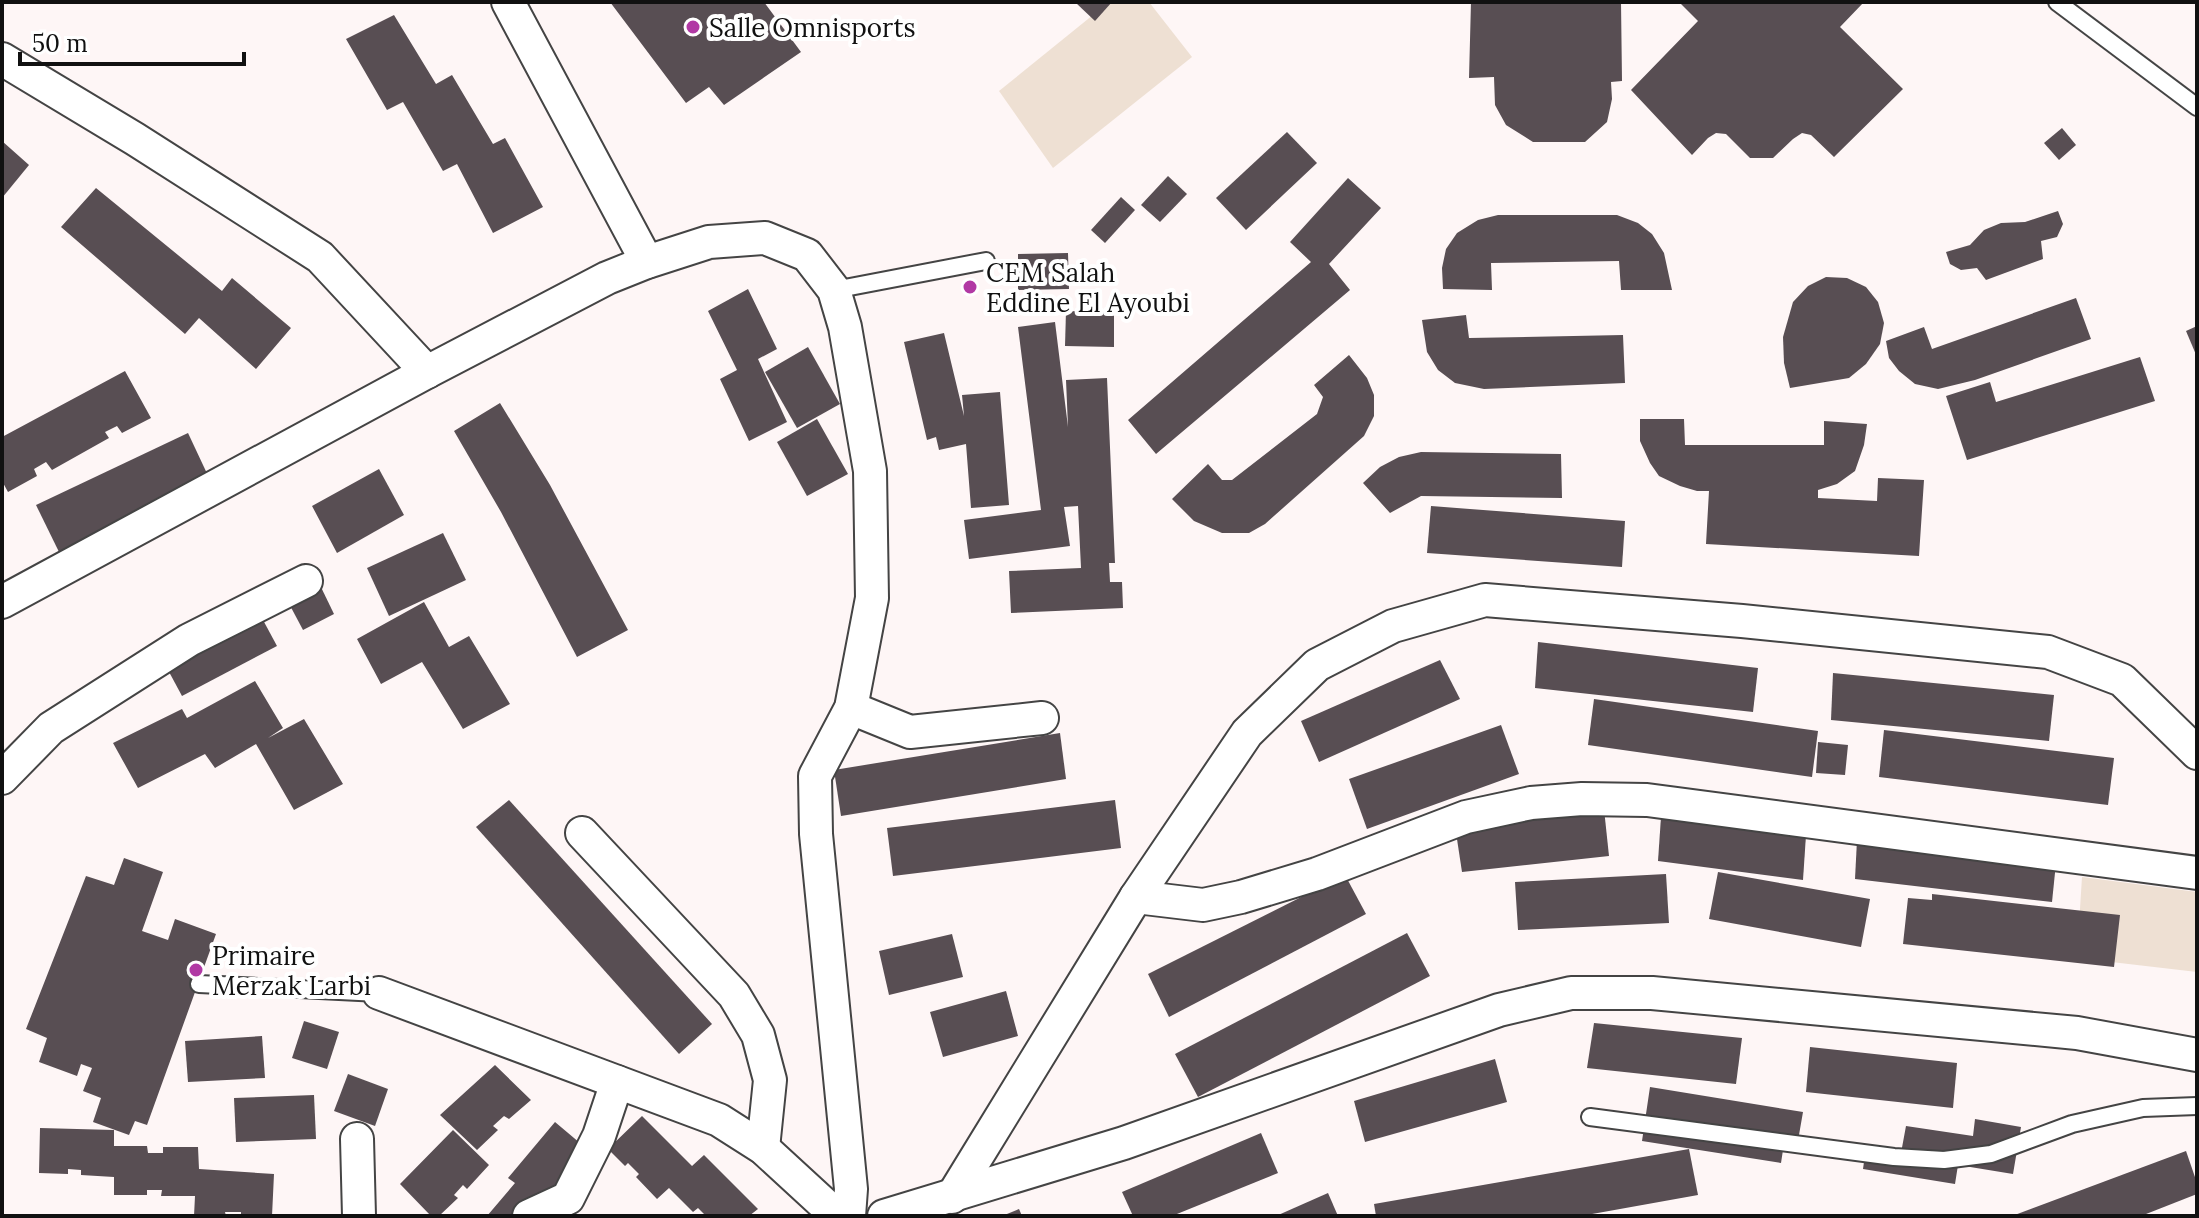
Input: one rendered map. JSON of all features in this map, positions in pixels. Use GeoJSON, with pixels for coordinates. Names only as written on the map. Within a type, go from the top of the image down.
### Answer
{"type":"FeatureCollection","features":[{"type":"Feature","properties":{"kind":"street"},"geometry":{"type":"LineString","coordinates":[[508,2],[647,262]]}},
{"type":"Feature","properties":{"kind":"street"},"geometry":{"type":"LineString","coordinates":[[2,59],[320,257],[427,372]]}},
{"type":"Feature","properties":{"kind":"street"},"geometry":{"type":"LineString","coordinates":[[2,602],[607,278],[709,242],[765,238],[807,255],[834,290],[845,327],[870,471],[872,598],[851,708],[815,776],[816,834],[851,1189],[849,1216]]}},
{"type":"Feature","properties":{"kind":"street"},"geometry":{"type":"LineString","coordinates":[[2,778],[51,728],[189,640],[306,581]]}},
{"type":"Feature","properties":{"kind":"street"},"geometry":{"type":"LineString","coordinates":[[952,1197],[1136,897],[1247,733],[1317,665],[1393,626],[1485,600],[1742,621],[2048,652],[2122,680],[2197,753]]}},
{"type":"Feature","properties":{"kind":"street"},"geometry":{"type":"LineString","coordinates":[[851,708],[910,732],[1042,718]]}},
{"type":"Feature","properties":{"kind":"street"},"geometry":{"type":"LineString","coordinates":[[1136,897],[1203,905],[1241,897],[1317,874],[1466,817],[1531,803],[1582,799],[1647,800],[2197,873]]}},
{"type":"Feature","properties":{"kind":"street"},"geometry":{"type":"LineString","coordinates":[[582,833],[734,995],[758,1035],[770,1080],[763,1148]]}},
{"type":"Feature","properties":{"kind":"street"},"geometry":{"type":"LineString","coordinates":[[379,993],[719,1120],[763,1148],[837,1216]]}},
{"type":"Feature","properties":{"kind":"street"},"geometry":{"type":"LineString","coordinates":[[884,1216],[1124,1143],[1499,1010],[1571,993],[1652,993],[2047,1030],[2197,1055]]}},
{"type":"Feature","properties":{"kind":"street"},"geometry":{"type":"LineString","coordinates":[[529,1216],[576,1207],[617,1082]]}},
{"type":"Feature","properties":{"kind":"street"},"geometry":{"type":"LineString","coordinates":[[357,1139],[359,1216]]}},
{"type":"Feature","properties":{"kind":"lane"},"geometry":{"type":"LineString","coordinates":[[2057,2],[2197,107]]}},
{"type":"Feature","properties":{"kind":"lane"},"geometry":{"type":"LineString","coordinates":[[834,290],[986,261]]}},
{"type":"Feature","properties":{"kind":"lane"},"geometry":{"type":"LineString","coordinates":[[199,984],[379,993]]}},
{"type":"Feature","properties":{"kind":"lane"},"geometry":{"type":"LineString","coordinates":[[1590,1117],[1894,1157],[1944,1160],[1991,1154],[2072,1124],[2143,1108],[2197,1106]]}},
{"type":"Feature","properties":{"kind":"shaded area"},"geometry":{"type":"Polygon","coordinates":[[[1109,2],[1149,2],[1192,57],[1053,168],[999,91],[1109,2]]]}},
{"type":"Feature","properties":{"kind":"shaded area"},"geometry":{"type":"Polygon","coordinates":[[[2082,877],[2197,892],[2197,972],[2077,958],[2082,877]]]}},
{"type":"Feature","properties":{"kind":"building"},"geometry":{"type":"Polygon","coordinates":[[[610,2],[764,2],[801,52],[724,105],[709,87],[686,103],[610,2]]]}},
{"type":"Feature","properties":{"kind":"building"},"geometry":{"type":"Polygon","coordinates":[[[1078,2],[1112,2],[1095,21],[1078,2]]]}},
{"type":"Feature","properties":{"kind":"building"},"geometry":{"type":"Polygon","coordinates":[[[1471,2],[1621,2],[1622,81],[1611,82],[1612,99],[1607,122],[1585,142],[1533,142],[1506,125],[1495,105],[1494,77],[1469,78],[1471,2]]]}},
{"type":"Feature","properties":{"kind":"building"},"geometry":{"type":"Polygon","coordinates":[[[1679,2],[1864,2],[1840,27],[1903,89],[1834,157],[1811,135],[1802,133],[1773,158],[1750,158],[1726,134],[1716,133],[1692,155],[1631,90],[1698,21],[1679,2]]]}},
{"type":"Feature","properties":{"kind":"building"},"geometry":{"type":"Polygon","coordinates":[[[394,15],[436,84],[452,75],[493,144],[505,138],[543,207],[493,233],[457,164],[443,171],[403,102],[387,110],[346,39],[394,15]]]}},
{"type":"Feature","properties":{"kind":"building"},"geometry":{"type":"Polygon","coordinates":[[[2062,128],[2076,145],[2059,160],[2044,143],[2062,128]]]}},
{"type":"Feature","properties":{"kind":"building"},"geometry":{"type":"Polygon","coordinates":[[[1287,132],[1317,163],[1246,230],[1216,198],[1287,132]]]}},
{"type":"Feature","properties":{"kind":"building"},"geometry":{"type":"Polygon","coordinates":[[[2,141],[29,165],[2,198],[2,141]]]}},
{"type":"Feature","properties":{"kind":"building"},"geometry":{"type":"Polygon","coordinates":[[[1168,176],[1187,194],[1160,222],[1141,205],[1168,176]]]}},
{"type":"Feature","properties":{"kind":"building"},"geometry":{"type":"Polygon","coordinates":[[[1348,178],[1381,208],[1329,264],[1350,290],[1156,454],[1128,420],[1311,262],[1290,242],[1348,178]]]}},
{"type":"Feature","properties":{"kind":"building"},"geometry":{"type":"Polygon","coordinates":[[[96,188],[222,291],[232,278],[291,328],[256,369],[199,318],[185,334],[61,227],[96,188]]]}},
{"type":"Feature","properties":{"kind":"building"},"geometry":{"type":"Polygon","coordinates":[[[1121,197],[1135,210],[1105,243],[1091,230],[1121,197]]]}},
{"type":"Feature","properties":{"kind":"building"},"geometry":{"type":"Polygon","coordinates":[[[2058,211],[2063,224],[2057,237],[2041,241],[2043,259],[1986,280],[1977,268],[1961,270],[1950,264],[1946,252],[1970,245],[1984,230],[2001,223],[2025,222],[2058,211]]]}},
{"type":"Feature","properties":{"kind":"building"},"geometry":{"type":"Polygon","coordinates":[[[1498,215],[1617,215],[1638,223],[1652,234],[1664,253],[1672,290],[1621,290],[1619,261],[1491,263],[1492,290],[1443,289],[1442,268],[1446,249],[1457,233],[1478,220],[1498,215]]]}},
{"type":"Feature","properties":{"kind":"building"},"geometry":{"type":"Polygon","coordinates":[[[1068,253],[1069,289],[1018,290],[1018,254],[1068,253]]]}},
{"type":"Feature","properties":{"kind":"building"},"geometry":{"type":"Polygon","coordinates":[[[1826,277],[1847,278],[1866,287],[1878,302],[1884,323],[1880,344],[1866,364],[1849,378],[1790,388],[1784,363],[1783,337],[1793,302],[1808,286],[1826,277]]]}},
{"type":"Feature","properties":{"kind":"building"},"geometry":{"type":"Polygon","coordinates":[[[748,289],[777,349],[758,359],[787,422],[749,441],[720,379],[737,370],[708,311],[748,289]]]}},
{"type":"Feature","properties":{"kind":"building"},"geometry":{"type":"Polygon","coordinates":[[[2076,298],[2091,339],[1975,380],[1938,389],[1915,384],[1889,358],[1886,341],[1924,327],[1932,349],[2076,298]]]}},
{"type":"Feature","properties":{"kind":"building"},"geometry":{"type":"Polygon","coordinates":[[[1066,311],[1114,312],[1114,347],[1065,346],[1066,311]]]}},
{"type":"Feature","properties":{"kind":"building"},"geometry":{"type":"Polygon","coordinates":[[[1466,315],[1469,338],[1623,335],[1625,383],[1484,389],[1455,383],[1438,370],[1427,352],[1422,320],[1466,315]]]}},
{"type":"Feature","properties":{"kind":"building"},"geometry":{"type":"Polygon","coordinates":[[[1055,322],[1068,427],[1066,380],[1107,378],[1115,563],[1109,563],[1110,582],[1122,582],[1123,608],[1011,613],[1009,571],[1081,568],[1078,506],[1064,507],[1070,546],[969,559],[964,520],[1041,510],[1018,327],[1055,322]]]}},
{"type":"Feature","properties":{"kind":"building"},"geometry":{"type":"Polygon","coordinates":[[[2197,326],[2197,357],[2186,331],[2197,326]]]}},
{"type":"Feature","properties":{"kind":"building"},"geometry":{"type":"Polygon","coordinates":[[[944,333],[964,416],[962,395],[1000,392],[1009,505],[971,508],[966,444],[939,450],[936,437],[927,440],[904,342],[944,333]]]}},
{"type":"Feature","properties":{"kind":"building"},"geometry":{"type":"Polygon","coordinates":[[[808,347],[840,404],[797,428],[765,372],[808,347]]]}},
{"type":"Feature","properties":{"kind":"building"},"geometry":{"type":"Polygon","coordinates":[[[1349,355],[1367,378],[1374,395],[1374,416],[1364,436],[1265,524],[1249,533],[1222,533],[1194,521],[1172,499],[1208,464],[1222,480],[1232,480],[1317,414],[1323,397],[1314,385],[1349,355]]]}},
{"type":"Feature","properties":{"kind":"building"},"geometry":{"type":"Polygon","coordinates":[[[2140,357],[2155,401],[1967,460],[1946,396],[1990,382],[1996,402],[2140,357]]]}},
{"type":"Feature","properties":{"kind":"building"},"geometry":{"type":"Polygon","coordinates":[[[125,371],[151,418],[122,433],[117,426],[105,432],[109,438],[52,470],[46,462],[34,469],[37,476],[8,492],[2,481],[2,437],[125,371]]]}},
{"type":"Feature","properties":{"kind":"building"},"geometry":{"type":"Polygon","coordinates":[[[500,403],[550,485],[628,630],[577,657],[501,512],[454,431],[500,403]]]}},
{"type":"Feature","properties":{"kind":"building"},"geometry":{"type":"Polygon","coordinates":[[[817,419],[848,474],[807,496],[777,442],[817,419]]]}},
{"type":"Feature","properties":{"kind":"building"},"geometry":{"type":"Polygon","coordinates":[[[1640,419],[1684,419],[1685,445],[1824,445],[1824,421],[1867,424],[1855,471],[1837,484],[1818,490],[1818,498],[1877,501],[1878,478],[1924,480],[1919,556],[1706,544],[1709,491],[1680,486],[1659,476],[1640,441],[1640,419]]]}},
{"type":"Feature","properties":{"kind":"building"},"geometry":{"type":"Polygon","coordinates":[[[188,433],[211,482],[60,554],[36,505],[188,433]]]}},
{"type":"Feature","properties":{"kind":"building"},"geometry":{"type":"Polygon","coordinates":[[[1421,452],[1561,454],[1562,498],[1421,496],[1390,513],[1363,483],[1380,467],[1399,457],[1421,452]]]}},
{"type":"Feature","properties":{"kind":"building"},"geometry":{"type":"Polygon","coordinates":[[[379,469],[404,515],[337,553],[312,506],[379,469]]]}},
{"type":"Feature","properties":{"kind":"building"},"geometry":{"type":"Polygon","coordinates":[[[1431,506],[1625,521],[1622,567],[1427,553],[1431,506]]]}},
{"type":"Feature","properties":{"kind":"building"},"geometry":{"type":"Polygon","coordinates":[[[443,533],[466,580],[389,616],[367,568],[443,533]]]}},
{"type":"Feature","properties":{"kind":"building"},"geometry":{"type":"Polygon","coordinates":[[[318,581],[334,614],[303,630],[286,598],[318,581]]]}},
{"type":"Feature","properties":{"kind":"building"},"geometry":{"type":"Polygon","coordinates":[[[424,602],[449,647],[469,636],[510,704],[463,729],[422,662],[381,684],[357,639],[424,602]]]}},
{"type":"Feature","properties":{"kind":"building"},"geometry":{"type":"Polygon","coordinates":[[[263,620],[277,646],[182,696],[168,670],[263,620]]]}},
{"type":"Feature","properties":{"kind":"building"},"geometry":{"type":"Polygon","coordinates":[[[1538,642],[1758,668],[1753,712],[1535,688],[1538,642]]]}},
{"type":"Feature","properties":{"kind":"building"},"geometry":{"type":"Polygon","coordinates":[[[1440,660],[1460,699],[1319,762],[1301,721],[1440,660]]]}},
{"type":"Feature","properties":{"kind":"building"},"geometry":{"type":"Polygon","coordinates":[[[1833,673],[2054,695],[2049,741],[1831,720],[1833,673]]]}},
{"type":"Feature","properties":{"kind":"building"},"geometry":{"type":"Polygon","coordinates":[[[255,681],[283,728],[268,738],[304,719],[343,784],[294,810],[256,744],[215,768],[205,754],[138,788],[113,743],[182,709],[187,718],[255,681]]]}},
{"type":"Feature","properties":{"kind":"building"},"geometry":{"type":"Polygon","coordinates":[[[1594,699],[1818,731],[1812,777],[1588,745],[1594,699]]]}},
{"type":"Feature","properties":{"kind":"building"},"geometry":{"type":"Polygon","coordinates":[[[1501,725],[1519,774],[1367,829],[1349,779],[1501,725]]]}},
{"type":"Feature","properties":{"kind":"building"},"geometry":{"type":"Polygon","coordinates":[[[1884,730],[2114,758],[2108,805],[1879,777],[1884,730]]]}},
{"type":"Feature","properties":{"kind":"building"},"geometry":{"type":"Polygon","coordinates":[[[1060,733],[1066,779],[841,816],[834,770],[1060,733]]]}},
{"type":"Feature","properties":{"kind":"building"},"geometry":{"type":"Polygon","coordinates":[[[1818,742],[1848,745],[1845,775],[1816,773],[1818,742]]]}},
{"type":"Feature","properties":{"kind":"building"},"geometry":{"type":"Polygon","coordinates":[[[509,800],[712,1024],[679,1054],[476,827],[509,800]]]}},
{"type":"Feature","properties":{"kind":"building"},"geometry":{"type":"Polygon","coordinates":[[[1115,800],[1121,848],[893,876],[887,828],[1115,800]]]}},
{"type":"Feature","properties":{"kind":"building"},"geometry":{"type":"Polygon","coordinates":[[[1604,809],[1609,856],[1462,872],[1455,826],[1604,809]]]}},
{"type":"Feature","properties":{"kind":"building"},"geometry":{"type":"Polygon","coordinates":[[[1661,817],[1806,835],[1803,880],[1658,861],[1661,817]]]}},
{"type":"Feature","properties":{"kind":"building"},"geometry":{"type":"Polygon","coordinates":[[[1857,840],[2056,863],[2052,902],[1855,879],[1857,840]]]}},
{"type":"Feature","properties":{"kind":"building"},"geometry":{"type":"Polygon","coordinates":[[[124,858],[163,872],[142,931],[168,940],[175,919],[216,934],[147,1125],[135,1121],[129,1135],[93,1122],[101,1098],[83,1091],[92,1068],[81,1064],[77,1076],[39,1062],[47,1038],[26,1029],[86,876],[114,885],[124,858]]]}},
{"type":"Feature","properties":{"kind":"building"},"geometry":{"type":"Polygon","coordinates":[[[1718,872],[1870,899],[1861,947],[1709,919],[1718,872]]]}},
{"type":"Feature","properties":{"kind":"building"},"geometry":{"type":"Polygon","coordinates":[[[1666,874],[1669,923],[1518,930],[1515,882],[1666,874]]]}},
{"type":"Feature","properties":{"kind":"building"},"geometry":{"type":"Polygon","coordinates":[[[1345,875],[1366,914],[1169,1017],[1148,974],[1345,875]]]}},
{"type":"Feature","properties":{"kind":"building"},"geometry":{"type":"Polygon","coordinates":[[[1932,894],[2120,915],[2114,967],[1903,944],[1908,898],[1932,900],[1932,894]]]}},
{"type":"Feature","properties":{"kind":"building"},"geometry":{"type":"Polygon","coordinates":[[[1407,933],[1430,976],[1198,1097],[1175,1054],[1407,933]]]}},
{"type":"Feature","properties":{"kind":"building"},"geometry":{"type":"Polygon","coordinates":[[[952,934],[963,977],[889,995],[879,951],[952,934]]]}},
{"type":"Feature","properties":{"kind":"building"},"geometry":{"type":"Polygon","coordinates":[[[1006,991],[1018,1036],[943,1057],[930,1012],[1006,991]]]}},
{"type":"Feature","properties":{"kind":"building"},"geometry":{"type":"Polygon","coordinates":[[[304,1021],[339,1032],[327,1069],[292,1058],[304,1021]]]}},
{"type":"Feature","properties":{"kind":"building"},"geometry":{"type":"Polygon","coordinates":[[[1594,1023],[1742,1038],[1736,1084],[1587,1068],[1594,1023]]]}},
{"type":"Feature","properties":{"kind":"building"},"geometry":{"type":"Polygon","coordinates":[[[262,1036],[265,1078],[188,1082],[185,1041],[262,1036]]]}},
{"type":"Feature","properties":{"kind":"building"},"geometry":{"type":"Polygon","coordinates":[[[1810,1047],[1957,1063],[1953,1108],[1806,1092],[1810,1047]]]}},
{"type":"Feature","properties":{"kind":"building"},"geometry":{"type":"Polygon","coordinates":[[[1495,1059],[1507,1102],[1365,1142],[1354,1101],[1495,1059]]]}},
{"type":"Feature","properties":{"kind":"building"},"geometry":{"type":"Polygon","coordinates":[[[495,1065],[531,1100],[509,1119],[504,1116],[493,1126],[498,1130],[477,1150],[440,1115],[495,1065]]]}},
{"type":"Feature","properties":{"kind":"building"},"geometry":{"type":"Polygon","coordinates":[[[348,1074],[388,1089],[375,1126],[334,1111],[348,1074]]]}},
{"type":"Feature","properties":{"kind":"building"},"geometry":{"type":"Polygon","coordinates":[[[1650,1087],[1803,1112],[1796,1152],[1783,1150],[1781,1163],[1642,1141],[1650,1087]]]}},
{"type":"Feature","properties":{"kind":"building"},"geometry":{"type":"Polygon","coordinates":[[[314,1095],[316,1139],[236,1142],[234,1098],[314,1095]]]}},
{"type":"Feature","properties":{"kind":"building"},"geometry":{"type":"Polygon","coordinates":[[[642,1116],[692,1166],[704,1155],[758,1209],[749,1216],[706,1216],[698,1208],[693,1212],[669,1188],[657,1199],[636,1177],[639,1174],[628,1163],[625,1166],[608,1149],[642,1116]]]}},
{"type":"Feature","properties":{"kind":"building"},"geometry":{"type":"Polygon","coordinates":[[[1975,1119],[2021,1127],[2013,1174],[1958,1165],[1955,1184],[1863,1169],[1866,1148],[1901,1153],[1906,1126],[1973,1136],[1975,1119]]]}},
{"type":"Feature","properties":{"kind":"building"},"geometry":{"type":"Polygon","coordinates":[[[555,1122],[593,1154],[545,1216],[487,1216],[515,1183],[508,1178],[555,1122]]]}},
{"type":"Feature","properties":{"kind":"building"},"geometry":{"type":"Polygon","coordinates":[[[40,1128],[114,1130],[114,1146],[147,1146],[148,1153],[163,1153],[163,1147],[198,1147],[199,1169],[274,1174],[272,1216],[241,1216],[241,1212],[225,1212],[226,1216],[194,1216],[195,1196],[161,1196],[162,1190],[147,1190],[147,1195],[114,1195],[114,1177],[81,1175],[81,1170],[68,1169],[68,1174],[39,1173],[40,1128]]]}},
{"type":"Feature","properties":{"kind":"building"},"geometry":{"type":"Polygon","coordinates":[[[453,1130],[489,1165],[467,1189],[463,1185],[454,1195],[458,1198],[439,1216],[431,1216],[400,1184],[453,1130]]]}},
{"type":"Feature","properties":{"kind":"building"},"geometry":{"type":"Polygon","coordinates":[[[1261,1133],[1278,1173],[1172,1216],[1133,1216],[1122,1192],[1261,1133]]]}},
{"type":"Feature","properties":{"kind":"building"},"geometry":{"type":"Polygon","coordinates":[[[1689,1149],[1698,1195],[1581,1216],[1376,1216],[1374,1204],[1689,1149]]]}},
{"type":"Feature","properties":{"kind":"building"},"geometry":{"type":"Polygon","coordinates":[[[2186,1151],[2197,1183],[2197,1194],[2141,1216],[2012,1216],[2186,1151]]]}},
{"type":"Feature","properties":{"kind":"building"},"geometry":{"type":"Polygon","coordinates":[[[1328,1193],[1338,1216],[1276,1216],[1328,1193]]]}},
{"type":"Feature","properties":{"kind":"building"},"geometry":{"type":"Polygon","coordinates":[[[1019,1209],[1022,1216],[1002,1216],[1019,1209]]]}},
{"type":"Feature","properties":{"kind":"place","name":"Salle Omnisports"},"geometry":{"type":"Point","coordinates":[693,27]}},
{"type":"Feature","properties":{"kind":"place","name":"CEM Salah Eddine El Ayoubi"},"geometry":{"type":"Point","coordinates":[970,287]}},
{"type":"Feature","properties":{"kind":"place","name":"Primaire Merzak Larbi"},"geometry":{"type":"Point","coordinates":[196,970]}}]}
